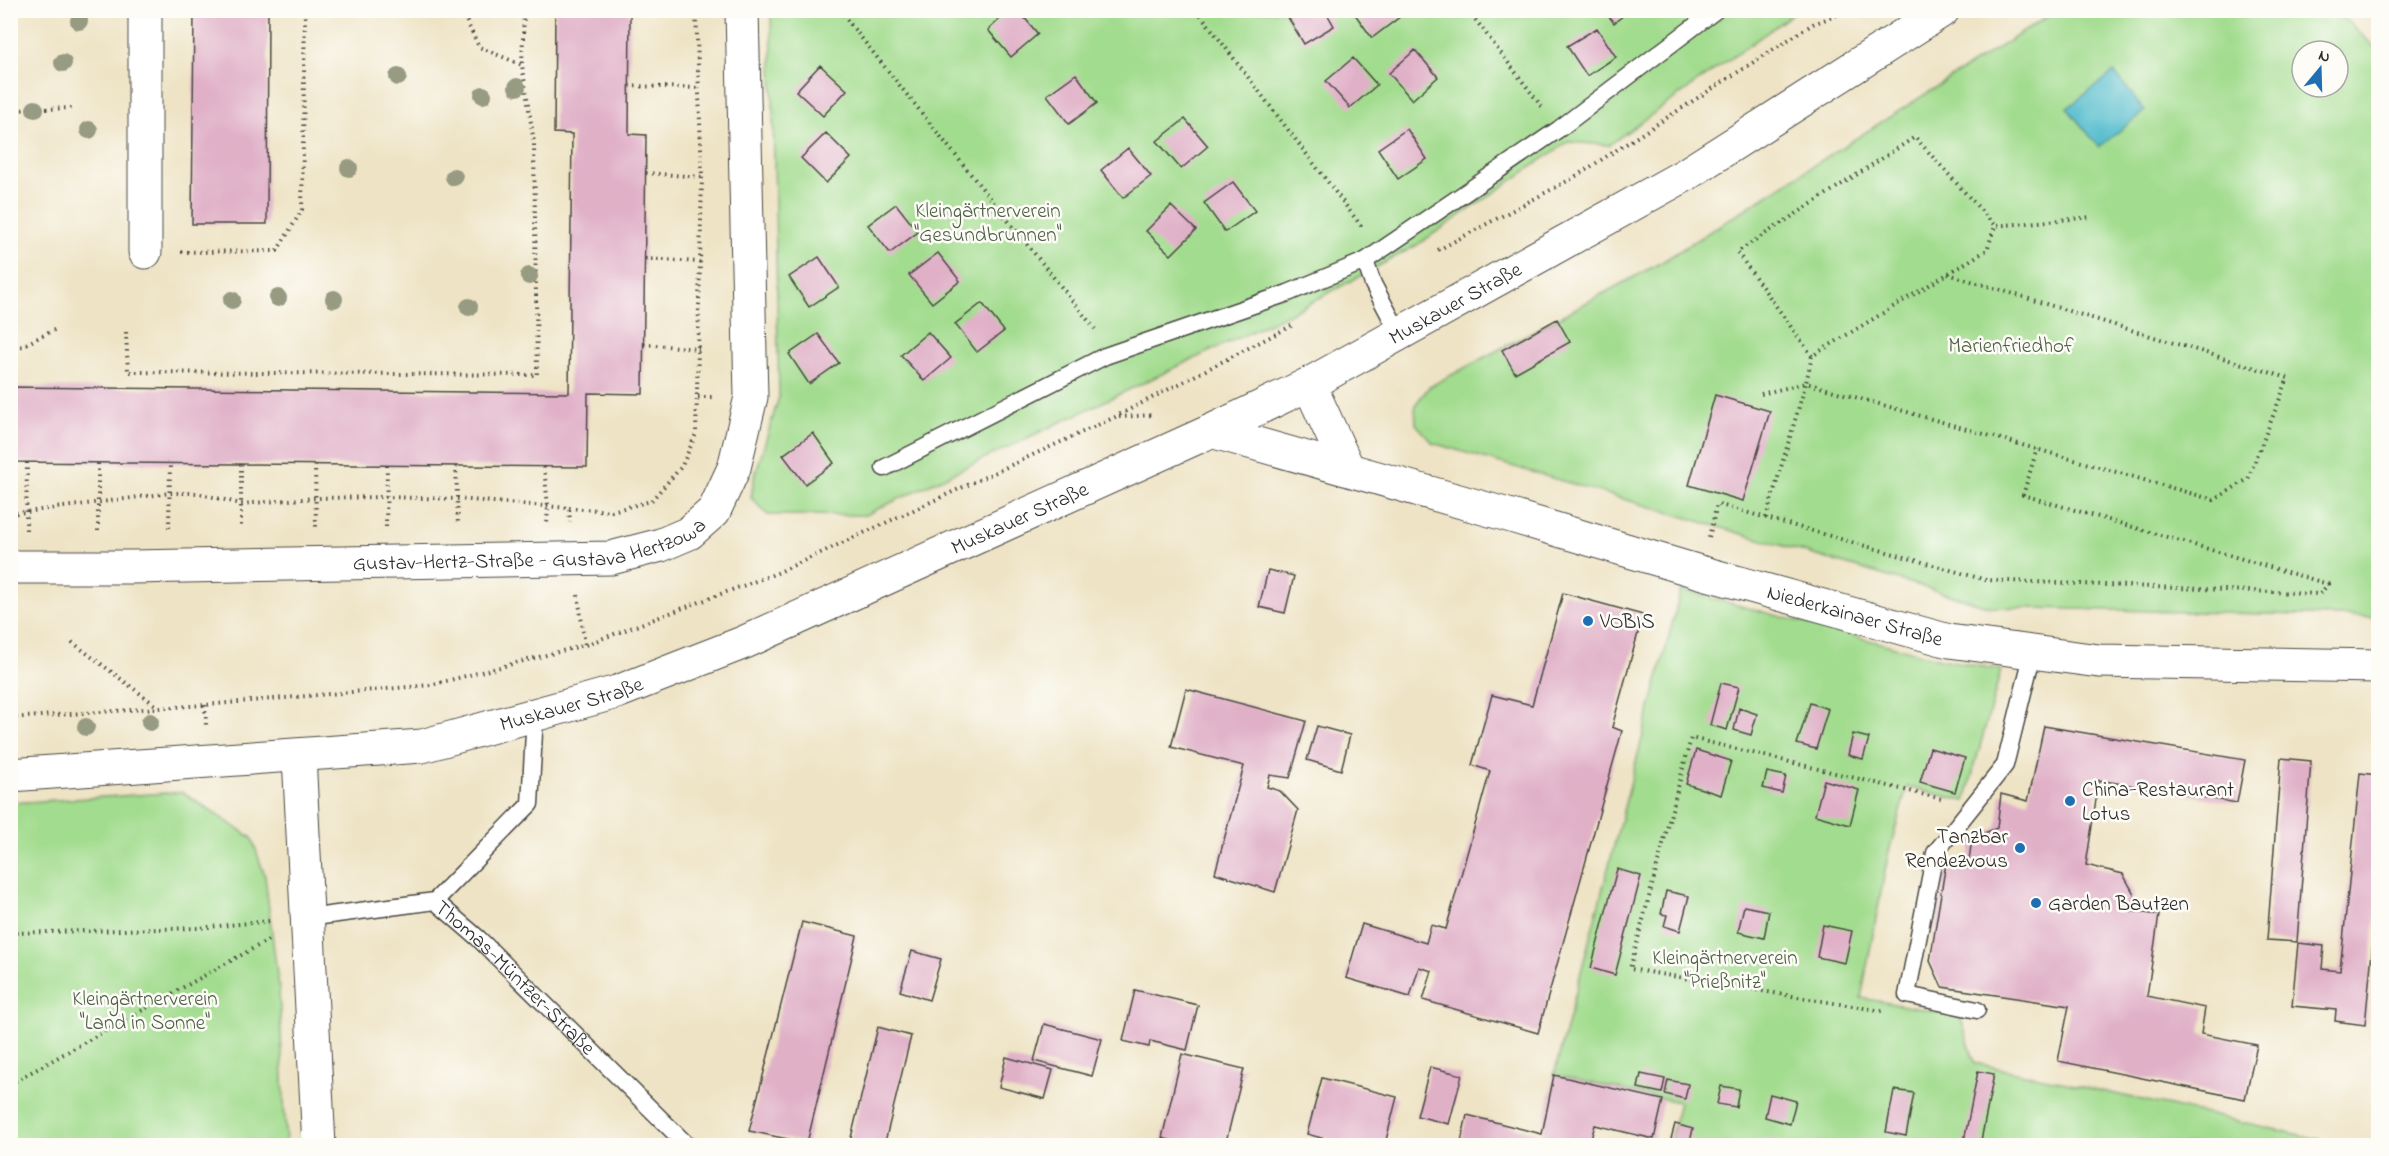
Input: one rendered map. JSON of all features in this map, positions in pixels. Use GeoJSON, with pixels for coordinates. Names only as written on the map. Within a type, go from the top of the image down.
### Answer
{"type":"FeatureCollection","features":[{"type":"Feature","properties":{"kind":"street"},"geometry":{"type":"LineString","coordinates":[[145,10],[145,252]]}},
{"type":"Feature","properties":{"kind":"street","name":"Gustav-Hertz-Straße - Gustava Hertzowa"},"geometry":{"type":"LineString","coordinates":[[10,567],[316,565],[573,560],[611,558],[661,545],[689,533],[714,511],[734,468],[751,397],[742,10]]}},
{"type":"Feature","properties":{"kind":"street","name":"Muskauer Straße"},"geometry":{"type":"LineString","coordinates":[[10,775],[422,746],[617,692],[745,642],[1211,431],[1309,384],[1685,175],[1943,10]]}},
{"type":"Feature","properties":{"kind":"street"},"geometry":{"type":"LineString","coordinates":[[1309,384],[1348,469]]}},
{"type":"Feature","properties":{"kind":"street","name":"Niederkainaer Straße"},"geometry":{"type":"LineString","coordinates":[[1211,431],[1949,641],[2098,661],[2379,666]]}},
{"type":"Feature","properties":{"kind":"street"},"geometry":{"type":"LineString","coordinates":[[299,756],[294,919],[320,1146]]}},
{"type":"Feature","properties":{"kind":"lane"},"geometry":{"type":"LineString","coordinates":[[884,468],[1114,352],[1288,293],[1365,261],[1559,129],[1716,10]]}},
{"type":"Feature","properties":{"kind":"lane"},"geometry":{"type":"LineString","coordinates":[[1365,261],[1372,284],[1400,335]]}},
{"type":"Feature","properties":{"kind":"lane"},"geometry":{"type":"LineString","coordinates":[[1977,1010],[1907,995],[1935,853],[2005,765],[2033,652]]}},
{"type":"Feature","properties":{"kind":"lane"},"geometry":{"type":"LineString","coordinates":[[435,901],[530,804],[535,714]]}},
{"type":"Feature","properties":{"kind":"lane","name":"Thomas-Müntzer-Straße"},"geometry":{"type":"LineString","coordinates":[[294,919],[435,901],[478,938],[688,1146]]}},
{"type":"Feature","properties":{"kind":"path"},"geometry":{"type":"LineString","coordinates":[[145,252],[277,252],[302,210],[305,10]]}},
{"type":"Feature","properties":{"kind":"path"},"geometry":{"type":"LineString","coordinates":[[126,332],[128,372],[537,375],[534,142],[522,65],[524,10]]}},
{"type":"Feature","properties":{"kind":"path"},"geometry":{"type":"LineString","coordinates":[[10,514],[170,493],[197,493],[241,504],[315,498],[385,497],[457,499],[612,511],[651,501],[682,466],[696,434],[702,177],[696,10]]}},
{"type":"Feature","properties":{"kind":"path"},"geometry":{"type":"LineString","coordinates":[[838,10],[1114,352]]}},
{"type":"Feature","properties":{"kind":"path"},"geometry":{"type":"LineString","coordinates":[[1197,10],[1380,251]]}},
{"type":"Feature","properties":{"kind":"path"},"geometry":{"type":"LineString","coordinates":[[1468,10],[1559,129]]}},
{"type":"Feature","properties":{"kind":"path"},"geometry":{"type":"LineString","coordinates":[[1813,24],[1850,10]]}},
{"type":"Feature","properties":{"kind":"path"},"geometry":{"type":"LineString","coordinates":[[464,16],[478,47],[522,65]]}},
{"type":"Feature","properties":{"kind":"path"},"geometry":{"type":"LineString","coordinates":[[629,86],[700,88]]}},
{"type":"Feature","properties":{"kind":"path"},"geometry":{"type":"LineString","coordinates":[[10,110],[75,108]]}},
{"type":"Feature","properties":{"kind":"path"},"geometry":{"type":"LineString","coordinates":[[1812,356],[1737,252],[1915,137],[1995,226]]}},
{"type":"Feature","properties":{"kind":"path"},"geometry":{"type":"LineString","coordinates":[[646,173],[702,177]]}},
{"type":"Feature","properties":{"kind":"path"},"geometry":{"type":"LineString","coordinates":[[1995,226],[2092,217]]}},
{"type":"Feature","properties":{"kind":"path"},"geometry":{"type":"LineString","coordinates":[[1766,518],[1812,356],[1987,250],[1995,226]]}},
{"type":"Feature","properties":{"kind":"path"},"geometry":{"type":"LineString","coordinates":[[645,259],[700,262]]}},
{"type":"Feature","properties":{"kind":"path"},"geometry":{"type":"LineString","coordinates":[[1761,394],[1806,383],[2214,500],[2248,479],[2288,378],[1948,274]]}},
{"type":"Feature","properties":{"kind":"path"},"geometry":{"type":"LineString","coordinates":[[10,352],[56,329]]}},
{"type":"Feature","properties":{"kind":"path"},"geometry":{"type":"LineString","coordinates":[[644,344],[699,348]]}},
{"type":"Feature","properties":{"kind":"path"},"geometry":{"type":"LineString","coordinates":[[1700,572],[1717,504],[1986,580],[2320,594],[2328,584],[2023,495],[2037,449]]}},
{"type":"Feature","properties":{"kind":"path"},"geometry":{"type":"LineString","coordinates":[[26,513],[27,462]]}},
{"type":"Feature","properties":{"kind":"path"},"geometry":{"type":"LineString","coordinates":[[98,463],[98,504]]}},
{"type":"Feature","properties":{"kind":"path"},"geometry":{"type":"LineString","coordinates":[[170,463],[170,493]]}},
{"type":"Feature","properties":{"kind":"path"},"geometry":{"type":"LineString","coordinates":[[241,464],[241,504]]}},
{"type":"Feature","properties":{"kind":"path"},"geometry":{"type":"LineString","coordinates":[[315,465],[316,565]]}},
{"type":"Feature","properties":{"kind":"path"},"geometry":{"type":"LineString","coordinates":[[385,497],[387,465]]}},
{"type":"Feature","properties":{"kind":"path"},"geometry":{"type":"LineString","coordinates":[[456,466],[459,562]]}},
{"type":"Feature","properties":{"kind":"path"},"geometry":{"type":"LineString","coordinates":[[544,466],[548,506]]}},
{"type":"Feature","properties":{"kind":"path"},"geometry":{"type":"LineString","coordinates":[[569,508],[573,560],[585,645]]}},
{"type":"Feature","properties":{"kind":"path"},"geometry":{"type":"LineString","coordinates":[[72,642],[159,707]]}},
{"type":"Feature","properties":{"kind":"path"},"geometry":{"type":"LineString","coordinates":[[1907,995],[1903,1015],[1630,969],[1691,738],[1971,806]]}},
{"type":"Feature","properties":{"kind":"path"},"geometry":{"type":"LineString","coordinates":[[10,933],[198,928],[294,919]]}},
{"type":"Feature","properties":{"kind":"path"},"geometry":{"type":"LineString","coordinates":[[10,1084],[281,933],[294,919]]}},
{"type":"Feature","properties":{"kind":"green space"},"geometry":{"type":"Polygon","coordinates":[[[428,11],[477,11],[452,17],[440,16],[428,11]]]}},
{"type":"Feature","properties":{"kind":"green space","name":"Kleingärtnerverein \"Gesundbrunnen\""},"geometry":{"type":"Polygon","coordinates":[[[771,11],[1797,11],[1609,145],[1568,142],[1417,245],[1301,308],[865,515],[768,515],[751,498],[754,479],[779,397],[771,11]]]}},
{"type":"Feature","properties":{"kind":"green space","name":"Marienfriedhof"},"geometry":{"type":"Polygon","coordinates":[[[2056,11],[2336,11],[2378,50],[2378,617],[1991,607],[1433,443],[1416,424],[1415,405],[1429,387],[1662,262],[2056,11]]]}},
{"type":"Feature","properties":{"kind":"green space","name":"Kleingärtnerverein \"Prießnitz\""},"geometry":{"type":"Polygon","coordinates":[[[1681,590],[1940,659],[2001,670],[1965,801],[1907,787],[1888,855],[1861,998],[1960,1016],[1975,1063],[2346,1145],[1669,1145],[1679,1102],[1554,1075],[1681,590]]]}},
{"type":"Feature","properties":{"kind":"green space","name":"Kleingärtnerverein \"Land in Sonne\""},"geometry":{"type":"Polygon","coordinates":[[[182,792],[252,838],[265,877],[279,990],[286,1145],[11,1145],[11,803],[182,792]]]}},
{"type":"Feature","properties":{"kind":"water"},"geometry":{"type":"Polygon","coordinates":[[[2114,72],[2145,111],[2099,147],[2067,108],[2114,72]]]}},
{"type":"Feature","properties":{"kind":"building"},"geometry":{"type":"Polygon","coordinates":[[[194,10],[268,10],[267,224],[192,224],[194,10]]]}},
{"type":"Feature","properties":{"kind":"building"},"geometry":{"type":"Polygon","coordinates":[[[555,10],[630,10],[629,134],[646,135],[643,394],[588,393],[587,467],[10,462],[10,387],[569,393],[572,134],[554,133],[555,10]]]}},
{"type":"Feature","properties":{"kind":"building"},"geometry":{"type":"Polygon","coordinates":[[[1010,10],[1018,10],[1038,34],[1011,57],[988,30],[1010,10]]]}},
{"type":"Feature","properties":{"kind":"building"},"geometry":{"type":"Polygon","coordinates":[[[1292,10],[1325,10],[1334,26],[1304,44],[1286,14],[1292,10]]]}},
{"type":"Feature","properties":{"kind":"building"},"geometry":{"type":"Polygon","coordinates":[[[1352,10],[1397,10],[1401,16],[1372,38],[1352,10]]]}},
{"type":"Feature","properties":{"kind":"building"},"geometry":{"type":"Polygon","coordinates":[[[1604,10],[1630,10],[1614,23],[1604,10]]]}},
{"type":"Feature","properties":{"kind":"building"},"geometry":{"type":"Polygon","coordinates":[[[1597,28],[1616,57],[1587,76],[1567,46],[1597,28]]]}},
{"type":"Feature","properties":{"kind":"building"},"geometry":{"type":"Polygon","coordinates":[[[1415,50],[1438,77],[1412,100],[1389,73],[1415,50]]]}},
{"type":"Feature","properties":{"kind":"building"},"geometry":{"type":"Polygon","coordinates":[[[1353,58],[1377,85],[1350,108],[1326,81],[1353,58]]]}},
{"type":"Feature","properties":{"kind":"building"},"geometry":{"type":"Polygon","coordinates":[[[820,65],[847,90],[823,116],[796,91],[820,65]]]}},
{"type":"Feature","properties":{"kind":"building"},"geometry":{"type":"Polygon","coordinates":[[[1076,74],[1097,103],[1069,124],[1047,95],[1076,74]]]}},
{"type":"Feature","properties":{"kind":"building"},"geometry":{"type":"Polygon","coordinates":[[[1185,119],[1208,146],[1181,169],[1157,141],[1185,119]]]}},
{"type":"Feature","properties":{"kind":"building"},"geometry":{"type":"Polygon","coordinates":[[[1407,129],[1427,159],[1398,179],[1378,149],[1407,129]]]}},
{"type":"Feature","properties":{"kind":"building"},"geometry":{"type":"Polygon","coordinates":[[[826,133],[851,158],[826,183],[801,158],[826,133]]]}},
{"type":"Feature","properties":{"kind":"building"},"geometry":{"type":"Polygon","coordinates":[[[1128,148],[1151,176],[1123,198],[1101,170],[1128,148]]]}},
{"type":"Feature","properties":{"kind":"building"},"geometry":{"type":"Polygon","coordinates":[[[1233,182],[1255,211],[1225,232],[1204,203],[1233,182]]]}},
{"type":"Feature","properties":{"kind":"building"},"geometry":{"type":"Polygon","coordinates":[[[896,204],[918,232],[890,253],[868,225],[896,204]]]}},
{"type":"Feature","properties":{"kind":"building"},"geometry":{"type":"Polygon","coordinates":[[[1171,206],[1196,230],[1171,255],[1146,231],[1171,206]]]}},
{"type":"Feature","properties":{"kind":"building"},"geometry":{"type":"Polygon","coordinates":[[[938,253],[960,281],[932,303],[909,275],[938,253]]]}},
{"type":"Feature","properties":{"kind":"building"},"geometry":{"type":"Polygon","coordinates":[[[819,257],[839,287],[809,307],[789,277],[819,257]]]}},
{"type":"Feature","properties":{"kind":"building"},"geometry":{"type":"Polygon","coordinates":[[[982,303],[1004,331],[977,352],[955,324],[982,303]]]}},
{"type":"Feature","properties":{"kind":"building"},"geometry":{"type":"Polygon","coordinates":[[[1557,319],[1570,342],[1515,373],[1502,350],[1557,319]]]}},
{"type":"Feature","properties":{"kind":"building"},"geometry":{"type":"Polygon","coordinates":[[[928,332],[951,358],[924,381],[901,355],[928,332]]]}},
{"type":"Feature","properties":{"kind":"building"},"geometry":{"type":"Polygon","coordinates":[[[818,334],[839,363],[809,384],[789,354],[818,334]]]}},
{"type":"Feature","properties":{"kind":"building"},"geometry":{"type":"Polygon","coordinates":[[[1715,395],[1770,411],[1743,501],[1689,485],[1715,395]]]}},
{"type":"Feature","properties":{"kind":"building"},"geometry":{"type":"Polygon","coordinates":[[[813,433],[834,463],[805,484],[783,455],[813,433]]]}},
{"type":"Feature","properties":{"kind":"building"},"geometry":{"type":"Polygon","coordinates":[[[1268,570],[1294,576],[1285,613],[1259,607],[1268,570]]]}},
{"type":"Feature","properties":{"kind":"building"},"geometry":{"type":"Polygon","coordinates":[[[1563,593],[1643,615],[1612,727],[1622,731],[1538,1033],[1423,1000],[1432,971],[1419,967],[1410,997],[1346,978],[1362,924],[1426,943],[1431,925],[1446,929],[1490,771],[1472,765],[1492,695],[1532,705],[1563,593]]]}},
{"type":"Feature","properties":{"kind":"building"},"geometry":{"type":"Polygon","coordinates":[[[1721,683],[1739,687],[1727,730],[1710,725],[1721,683]]]}},
{"type":"Feature","properties":{"kind":"building"},"geometry":{"type":"Polygon","coordinates":[[[1186,689],[1306,721],[1290,778],[1270,775],[1267,787],[1280,791],[1298,810],[1275,892],[1215,873],[1244,766],[1171,747],[1186,689]]]}},
{"type":"Feature","properties":{"kind":"building"},"geometry":{"type":"Polygon","coordinates":[[[1810,703],[1828,709],[1816,749],[1797,744],[1810,703]]]}},
{"type":"Feature","properties":{"kind":"building"},"geometry":{"type":"Polygon","coordinates":[[[1739,708],[1757,714],[1751,735],[1734,730],[1739,708]]]}},
{"type":"Feature","properties":{"kind":"building"},"geometry":{"type":"Polygon","coordinates":[[[1317,726],[1350,735],[1341,770],[1307,760],[1317,726]]]}},
{"type":"Feature","properties":{"kind":"building","name":"Garden Bautzen"},"geometry":{"type":"Polygon","coordinates":[[[2044,726],[2245,760],[2237,803],[2099,780],[2086,865],[2123,874],[2134,894],[2131,911],[2159,915],[2147,996],[2205,1008],[2201,1034],[2257,1045],[2245,1099],[2058,1061],[2069,1006],[1942,987],[1930,961],[1946,863],[1968,868],[1972,838],[1997,828],[2001,794],[2028,801],[2044,726]]]}},
{"type":"Feature","properties":{"kind":"building"},"geometry":{"type":"Polygon","coordinates":[[[1853,734],[1869,738],[1863,759],[1848,755],[1853,734]]]}},
{"type":"Feature","properties":{"kind":"building"},"geometry":{"type":"Polygon","coordinates":[[[1930,748],[1965,758],[1955,792],[1920,782],[1930,748]]]}},
{"type":"Feature","properties":{"kind":"building"},"geometry":{"type":"Polygon","coordinates":[[[1696,750],[1731,761],[1721,795],[1686,784],[1696,750]]]}},
{"type":"Feature","properties":{"kind":"building"},"geometry":{"type":"Polygon","coordinates":[[[2281,758],[2311,761],[2297,942],[2267,940],[2281,758]]]}},
{"type":"Feature","properties":{"kind":"building"},"geometry":{"type":"Polygon","coordinates":[[[1767,772],[1786,776],[1782,793],[1763,788],[1767,772]]]}},
{"type":"Feature","properties":{"kind":"building"},"geometry":{"type":"Polygon","coordinates":[[[2360,773],[2378,775],[2378,890],[2365,1025],[2335,1021],[2336,1010],[2292,1006],[2298,943],[2324,946],[2322,969],[2340,971],[2360,773]]]}},
{"type":"Feature","properties":{"kind":"building"},"geometry":{"type":"Polygon","coordinates":[[[1824,780],[1859,790],[1850,825],[1815,815],[1824,780]]]}},
{"type":"Feature","properties":{"kind":"building"},"geometry":{"type":"Polygon","coordinates":[[[1617,869],[1641,876],[1615,975],[1591,968],[1617,869]]]}},
{"type":"Feature","properties":{"kind":"building"},"geometry":{"type":"Polygon","coordinates":[[[1666,891],[1689,896],[1680,931],[1664,926],[1667,915],[1661,914],[1666,891]]]}},
{"type":"Feature","properties":{"kind":"building"},"geometry":{"type":"Polygon","coordinates":[[[1744,906],[1769,911],[1764,938],[1738,932],[1744,906]]]}},
{"type":"Feature","properties":{"kind":"building"},"geometry":{"type":"Polygon","coordinates":[[[802,922],[857,936],[807,1143],[749,1131],[802,922]]]}},
{"type":"Feature","properties":{"kind":"building"},"geometry":{"type":"Polygon","coordinates":[[[1823,925],[1852,931],[1845,963],[1817,957],[1823,925]]]}},
{"type":"Feature","properties":{"kind":"building"},"geometry":{"type":"Polygon","coordinates":[[[912,951],[941,959],[929,1000],[900,991],[912,951]]]}},
{"type":"Feature","properties":{"kind":"building"},"geometry":{"type":"Polygon","coordinates":[[[1135,990],[1198,1005],[1187,1050],[1150,1041],[1149,1047],[1123,1041],[1135,990]]]}},
{"type":"Feature","properties":{"kind":"building"},"geometry":{"type":"Polygon","coordinates":[[[1044,1024],[1102,1039],[1092,1076],[1034,1061],[1044,1024]]]}},
{"type":"Feature","properties":{"kind":"building"},"geometry":{"type":"Polygon","coordinates":[[[878,1027],[911,1036],[884,1146],[849,1146],[878,1027]]]}},
{"type":"Feature","properties":{"kind":"building"},"geometry":{"type":"Polygon","coordinates":[[[1182,1054],[1244,1069],[1225,1146],[1192,1146],[1162,1138],[1182,1054]]]}},
{"type":"Feature","properties":{"kind":"building"},"geometry":{"type":"Polygon","coordinates":[[[1006,1057],[1053,1070],[1045,1099],[999,1087],[1006,1057]]]}},
{"type":"Feature","properties":{"kind":"building"},"geometry":{"type":"Polygon","coordinates":[[[1430,1067],[1462,1075],[1449,1124],[1417,1116],[1430,1067]]]}},
{"type":"Feature","properties":{"kind":"building"},"geometry":{"type":"Polygon","coordinates":[[[1978,1071],[1994,1074],[1981,1141],[1997,1146],[1963,1146],[1978,1071]]]}},
{"type":"Feature","properties":{"kind":"building"},"geometry":{"type":"Polygon","coordinates":[[[1641,1074],[1665,1079],[1662,1093],[1638,1088],[1641,1074]]]}},
{"type":"Feature","properties":{"kind":"building"},"geometry":{"type":"Polygon","coordinates":[[[1554,1075],[1663,1100],[1654,1139],[1595,1125],[1589,1146],[1460,1146],[1467,1115],[1542,1134],[1554,1075]]]}},
{"type":"Feature","properties":{"kind":"building"},"geometry":{"type":"Polygon","coordinates":[[[1322,1078],[1397,1097],[1385,1144],[1350,1146],[1307,1134],[1322,1078]]]}},
{"type":"Feature","properties":{"kind":"building"},"geometry":{"type":"Polygon","coordinates":[[[1668,1080],[1688,1084],[1685,1099],[1665,1094],[1668,1080]]]}},
{"type":"Feature","properties":{"kind":"building"},"geometry":{"type":"Polygon","coordinates":[[[1721,1086],[1739,1089],[1736,1107],[1717,1104],[1721,1086]]]}},
{"type":"Feature","properties":{"kind":"building"},"geometry":{"type":"Polygon","coordinates":[[[1894,1090],[1914,1093],[1906,1136],[1886,1132],[1894,1090]]]}},
{"type":"Feature","properties":{"kind":"building"},"geometry":{"type":"Polygon","coordinates":[[[1770,1094],[1796,1101],[1790,1124],[1765,1117],[1770,1094]]]}},
{"type":"Feature","properties":{"kind":"building"},"geometry":{"type":"Polygon","coordinates":[[[1675,1124],[1693,1129],[1689,1146],[1669,1146],[1675,1124]]]}},
{"type":"Feature","properties":{"kind":"building"},"geometry":{"type":"Polygon","coordinates":[[[1765,1137],[1788,1143],[1787,1146],[1763,1146],[1765,1137]]]}},
{"type":"Feature","properties":{"kind":"place","name":"VOBIS"},"geometry":{"type":"Point","coordinates":[1588,621]}},
{"type":"Feature","properties":{"kind":"place","name":"China-Restaurant Lotus"},"geometry":{"type":"Point","coordinates":[2070,801]}},
{"type":"Feature","properties":{"kind":"place","name":"Tanzbar Rendezvous"},"geometry":{"type":"Point","coordinates":[2020,848]}},
{"type":"Feature","properties":{"kind":"place","name":"Garden Bautzen"},"geometry":{"type":"Point","coordinates":[2036,903]}}]}
